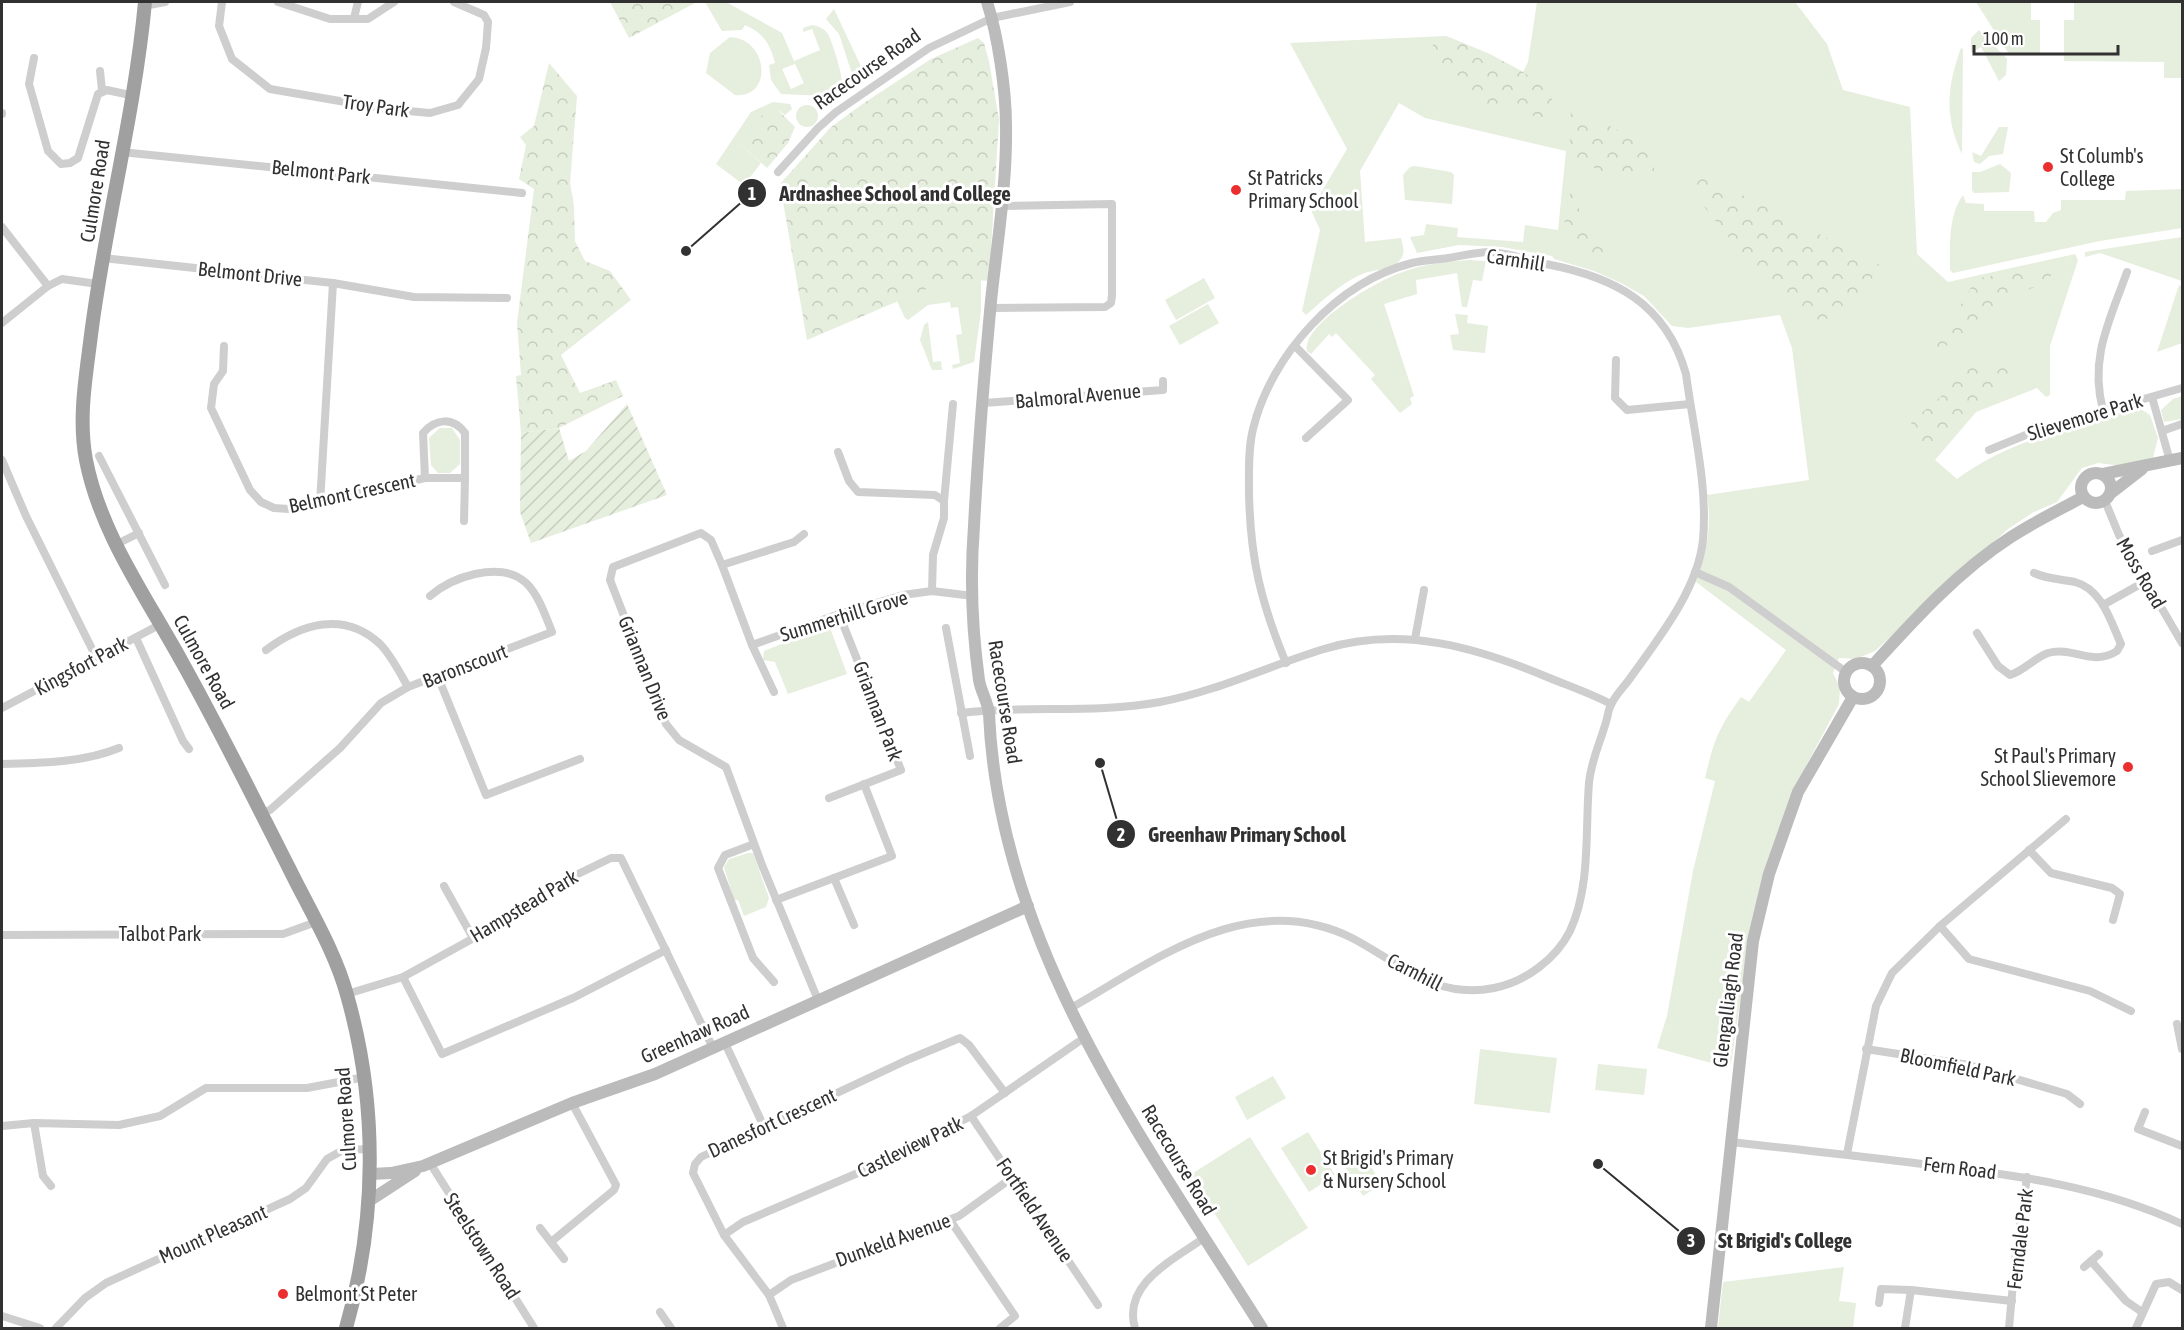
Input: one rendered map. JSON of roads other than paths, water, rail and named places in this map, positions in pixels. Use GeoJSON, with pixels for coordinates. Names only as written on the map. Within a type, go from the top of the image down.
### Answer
{"type":"FeatureCollection","features":[{"type":"Feature","properties":{"kind":"highway","name":"Culmore Road"},"geometry":{"type":"LineString","coordinates":[[144,4],[99,285],[82,417],[82,435],[95,500],[215,721],[316,922],[347,993],[365,1077],[371,1149],[369,1201],[346,1329]]}},
{"type":"Feature","properties":{"kind":"main road","name":"Racecourse Road"},"geometry":{"type":"LineString","coordinates":[[987,2],[992,18],[1006,125],[974,525],[972,596],[980,683],[989,710],[988,730],[1004,819],[1019,882],[1069,1009],[1084,1038],[1204,1238],[1262,1329]]}},
{"type":"Feature","properties":{"kind":"main road"},"geometry":{"type":"LineString","coordinates":[[2145,467],[2096,504],[2084,497],[2081,487],[2084,478],[2093,473],[2103,474],[2145,467],[2176,459]]}},
{"type":"Feature","properties":{"kind":"main road"},"geometry":{"type":"LineString","coordinates":[[2103,474],[2110,481],[2108,497]]}},
{"type":"Feature","properties":{"kind":"main road"},"geometry":{"type":"LineString","coordinates":[[1872,666],[1927,607],[1972,566],[2011,537],[2084,497]]}},
{"type":"Feature","properties":{"kind":"main road"},"geometry":{"type":"LineString","coordinates":[[1856,664],[1872,666],[1879,675],[1876,692],[1867,698],[1853,697],[1845,688],[1846,672],[1856,664]]}},
{"type":"Feature","properties":{"kind":"main road","name":"Glengalliagh Road"},"geometry":{"type":"LineString","coordinates":[[1711,1329],[1753,941],[1769,874],[1798,792],[1853,697]]}},
{"type":"Feature","properties":{"kind":"main road","name":"Greenhaw Road"},"geometry":{"type":"LineString","coordinates":[[370,1174],[391,1173],[427,1165],[572,1103],[614,1090],[725,1043],[1028,906]]}},
{"type":"Feature","properties":{"kind":"main road"},"geometry":{"type":"LineString","coordinates":[[369,1201],[427,1165]]}},
{"type":"Feature","properties":{"kind":"street"},"geometry":{"type":"LineString","coordinates":[[144,4],[165,2]]}},
{"type":"Feature","properties":{"kind":"street","name":"Troy Park"},"geometry":{"type":"LineString","coordinates":[[222,2],[219,26],[232,59],[270,89],[386,109],[430,113],[458,105],[479,79],[486,48],[488,22],[484,15],[454,2]]}},
{"type":"Feature","properties":{"kind":"street"},"geometry":{"type":"LineString","coordinates":[[278,2],[321,17],[368,19],[394,2]]}},
{"type":"Feature","properties":{"kind":"street"},"geometry":{"type":"LineString","coordinates":[[354,18],[358,2]]}},
{"type":"Feature","properties":{"kind":"street"},"geometry":{"type":"LineString","coordinates":[[992,18],[1070,2]]}},
{"type":"Feature","properties":{"kind":"street","name":"Racecourse Road"},"geometry":{"type":"LineString","coordinates":[[778,172],[818,128],[856,97],[929,48],[992,18]]}},
{"type":"Feature","properties":{"kind":"street"},"geometry":{"type":"LineString","coordinates":[[34,58],[29,84],[48,152],[61,164],[70,163],[78,158],[98,94],[102,90],[100,71]]}},
{"type":"Feature","properties":{"kind":"street"},"geometry":{"type":"LineString","coordinates":[[102,90],[130,95]]}},
{"type":"Feature","properties":{"kind":"street","name":"Belmont Park"},"geometry":{"type":"LineString","coordinates":[[121,152],[522,193]]}},
{"type":"Feature","properties":{"kind":"street"},"geometry":{"type":"LineString","coordinates":[[990,308],[1105,307],[1110,303],[1112,295],[1112,204],[1000,206]]}},
{"type":"Feature","properties":{"kind":"street"},"geometry":{"type":"LineString","coordinates":[[2,227],[48,286]]}},
{"type":"Feature","properties":{"kind":"street","name":"Carnhill"},"geometry":{"type":"LineString","coordinates":[[1069,1009],[1204,934],[1268,920],[1305,924],[1334,931],[1405,970],[1452,990],[1497,988],[1530,974],[1558,949],[1576,915],[1584,876],[1593,758],[1611,704],[1672,615],[1695,572],[1703,542],[1703,504],[1686,374],[1671,334],[1664,323],[1634,296],[1594,276],[1491,252],[1412,263],[1374,279],[1329,309],[1295,346],[1267,389],[1253,430],[1249,464],[1250,537],[1254,564],[1267,615],[1286,663]]}},
{"type":"Feature","properties":{"kind":"street","name":"Belmont Drive"},"geometry":{"type":"LineString","coordinates":[[103,258],[333,283],[395,295],[457,299],[507,298]]}},
{"type":"Feature","properties":{"kind":"street"},"geometry":{"type":"LineString","coordinates":[[2103,410],[2098,391],[2099,354],[2127,272]]}},
{"type":"Feature","properties":{"kind":"street"},"geometry":{"type":"LineString","coordinates":[[2,323],[48,286],[62,279],[99,285]]}},
{"type":"Feature","properties":{"kind":"street"},"geometry":{"type":"LineString","coordinates":[[320,503],[333,283]]}},
{"type":"Feature","properties":{"kind":"street","name":"Belmont Crescent"},"geometry":{"type":"LineString","coordinates":[[224,346],[223,372],[214,384],[211,408],[250,490],[261,502],[274,508],[289,509],[425,478],[465,478]]}},
{"type":"Feature","properties":{"kind":"street"},"geometry":{"type":"LineString","coordinates":[[1295,346],[1348,400],[1306,438]]}},
{"type":"Feature","properties":{"kind":"street"},"geometry":{"type":"LineString","coordinates":[[1616,360],[1615,398],[1627,410],[1690,405]]}},
{"type":"Feature","properties":{"kind":"street","name":"Balmoral Avenue"},"geometry":{"type":"LineString","coordinates":[[984,403],[1163,390],[1163,381]]}},
{"type":"Feature","properties":{"kind":"street","name":"Slievemore Park"},"geometry":{"type":"LineString","coordinates":[[1989,450],[2043,428],[2182,388]]}},
{"type":"Feature","properties":{"kind":"street"},"geometry":{"type":"LineString","coordinates":[[2152,397],[2162,431],[2176,459]]}},
{"type":"Feature","properties":{"kind":"street"},"geometry":{"type":"LineString","coordinates":[[932,591],[933,555],[944,518],[953,404]]}},
{"type":"Feature","properties":{"kind":"street"},"geometry":{"type":"LineString","coordinates":[[425,478],[423,433],[430,424],[443,421],[453,422],[465,433],[464,521]]}},
{"type":"Feature","properties":{"kind":"street","name":"Slievemore Park"},"geometry":{"type":"LineString","coordinates":[[2162,431],[2182,424]]}},
{"type":"Feature","properties":{"kind":"street"},"geometry":{"type":"LineString","coordinates":[[838,452],[849,481],[858,492],[935,495],[944,501]]}},
{"type":"Feature","properties":{"kind":"street"},"geometry":{"type":"LineString","coordinates":[[99,456],[165,585]]}},
{"type":"Feature","properties":{"kind":"street"},"geometry":{"type":"LineString","coordinates":[[2,460],[26,516],[96,657]]}},
{"type":"Feature","properties":{"kind":"street","name":"Moss Road"},"geometry":{"type":"LineString","coordinates":[[2108,497],[2119,535],[2182,642]]}},
{"type":"Feature","properties":{"kind":"street"},"geometry":{"type":"LineString","coordinates":[[117,544],[139,533]]}},
{"type":"Feature","properties":{"kind":"street","name":"Griannan Drive"},"geometry":{"type":"LineString","coordinates":[[774,692],[752,645],[711,540],[701,533],[613,567],[610,580],[666,724],[678,740],[726,767],[776,900],[818,1000]]}},
{"type":"Feature","properties":{"kind":"street"},"geometry":{"type":"LineString","coordinates":[[722,565],[794,542],[804,534]]}},
{"type":"Feature","properties":{"kind":"street"},"geometry":{"type":"LineString","coordinates":[[2152,551],[2182,540]]}},
{"type":"Feature","properties":{"kind":"street","name":"Baronscourt"},"geometry":{"type":"LineString","coordinates":[[261,813],[270,810],[340,748],[381,703],[408,687],[552,632],[534,590],[524,579],[510,572],[495,570],[465,576],[444,584],[430,596]]}},
{"type":"Feature","properties":{"kind":"street"},"geometry":{"type":"LineString","coordinates":[[1695,572],[1729,587],[1846,672]]}},
{"type":"Feature","properties":{"kind":"street"},"geometry":{"type":"LineString","coordinates":[[1977,633],[1998,666],[2010,675],[2048,653],[2071,653],[2098,659],[2110,656],[2121,644],[2103,605],[2089,588],[2078,583],[2043,578],[2034,573]]}},
{"type":"Feature","properties":{"kind":"street"},"geometry":{"type":"LineString","coordinates":[[2103,605],[2145,581]]}},
{"type":"Feature","properties":{"kind":"street"},"geometry":{"type":"LineString","coordinates":[[1415,639],[1424,590]]}},
{"type":"Feature","properties":{"kind":"street","name":"Summerhill Grove"},"geometry":{"type":"LineString","coordinates":[[752,645],[839,614],[903,595],[932,591],[972,596]]}},
{"type":"Feature","properties":{"kind":"street","name":"Griannan Park"},"geometry":{"type":"LineString","coordinates":[[829,798],[901,770],[839,614]]}},
{"type":"Feature","properties":{"kind":"street"},"geometry":{"type":"LineString","coordinates":[[266,650],[279,640],[322,623],[341,622],[358,628],[381,644],[408,687]]}},
{"type":"Feature","properties":{"kind":"street","name":"Kingsfort Park"},"geometry":{"type":"LineString","coordinates":[[2,708],[161,624]]}},
{"type":"Feature","properties":{"kind":"street"},"geometry":{"type":"LineString","coordinates":[[946,628],[969,756]]}},
{"type":"Feature","properties":{"kind":"street"},"geometry":{"type":"LineString","coordinates":[[136,638],[189,749]]}},
{"type":"Feature","properties":{"kind":"street"},"geometry":{"type":"LineString","coordinates":[[961,713],[989,710],[1114,709],[1200,694],[1325,649],[1366,640],[1415,639],[1468,648],[1523,667],[1611,704]]}},
{"type":"Feature","properties":{"kind":"street"},"geometry":{"type":"LineString","coordinates":[[438,677],[486,795],[580,759]]}},
{"type":"Feature","properties":{"kind":"street"},"geometry":{"type":"LineString","coordinates":[[2,764],[76,759],[103,755],[118,748]]}},
{"type":"Feature","properties":{"kind":"street"},"geometry":{"type":"LineString","coordinates":[[776,900],[892,856],[864,784]]}},
{"type":"Feature","properties":{"kind":"street"},"geometry":{"type":"LineString","coordinates":[[1847,1154],[1876,1006],[1892,973],[1940,926],[2066,819]]}},
{"type":"Feature","properties":{"kind":"street"},"geometry":{"type":"LineString","coordinates":[[754,844],[725,855],[718,868],[753,958],[774,982]]}},
{"type":"Feature","properties":{"kind":"street"},"geometry":{"type":"LineString","coordinates":[[2029,850],[2051,873],[2112,888],[2120,894],[2113,920]]}},
{"type":"Feature","properties":{"kind":"street","name":"Hampstead Park"},"geometry":{"type":"LineString","coordinates":[[347,993],[403,977],[501,923],[555,885],[611,858],[621,858],[713,1048]]}},
{"type":"Feature","properties":{"kind":"street"},"geometry":{"type":"LineString","coordinates":[[834,878],[854,925]]}},
{"type":"Feature","properties":{"kind":"street"},"geometry":{"type":"LineString","coordinates":[[444,885],[472,938]]}},
{"type":"Feature","properties":{"kind":"street","name":"Talbot Park"},"geometry":{"type":"LineString","coordinates":[[2,935],[283,934],[316,922]]}},
{"type":"Feature","properties":{"kind":"street"},"geometry":{"type":"LineString","coordinates":[[1940,926],[1969,959],[2090,991],[2131,1011]]}},
{"type":"Feature","properties":{"kind":"street"},"geometry":{"type":"LineString","coordinates":[[403,977],[442,1054],[573,998],[666,950]]}},
{"type":"Feature","properties":{"kind":"street"},"geometry":{"type":"LineString","coordinates":[[2177,1024],[2182,1049]]}},
{"type":"Feature","properties":{"kind":"street","name":"Danesfort Crescent"},"geometry":{"type":"LineString","coordinates":[[783,1329],[769,1295],[724,1235],[693,1173],[695,1164],[701,1157],[907,1060],[960,1038],[969,1045],[1005,1093]]}},
{"type":"Feature","properties":{"kind":"street","name":"Castleview Patk"},"geometry":{"type":"LineString","coordinates":[[724,1235],[743,1222],[879,1164],[971,1116],[1084,1038]]}},
{"type":"Feature","properties":{"kind":"street"},"geometry":{"type":"LineString","coordinates":[[725,1043],[764,1127]]}},
{"type":"Feature","properties":{"kind":"street","name":"Bloomfield Park"},"geometry":{"type":"LineString","coordinates":[[1866,1049],[1969,1065],[2067,1094],[2080,1104]]}},
{"type":"Feature","properties":{"kind":"street"},"geometry":{"type":"LineString","coordinates":[[2,1126],[34,1123],[119,1125],[160,1116],[206,1088],[307,1088],[365,1077]]}},
{"type":"Feature","properties":{"kind":"street"},"geometry":{"type":"LineString","coordinates":[[551,1242],[614,1190],[616,1185],[572,1103]]}},
{"type":"Feature","properties":{"kind":"street"},"geometry":{"type":"LineString","coordinates":[[2145,1112],[2138,1129],[2182,1146]]}},
{"type":"Feature","properties":{"kind":"street","name":"Fortfield Avenue"},"geometry":{"type":"LineString","coordinates":[[971,1116],[1098,1305]]}},
{"type":"Feature","properties":{"kind":"street"},"geometry":{"type":"LineString","coordinates":[[34,1123],[43,1176],[51,1186]]}},
{"type":"Feature","properties":{"kind":"street","name":"Fern Road"},"geometry":{"type":"LineString","coordinates":[[1732,1142],[2028,1177],[2111,1197],[2152,1210],[2182,1224]]}},
{"type":"Feature","properties":{"kind":"street","name":"Mount Pleasant"},"geometry":{"type":"LineString","coordinates":[[57,1329],[85,1298],[106,1283],[290,1199],[306,1188],[327,1159],[343,1150],[371,1149]]}},
{"type":"Feature","properties":{"kind":"street","name":"Steelstown Road"},"geometry":{"type":"LineString","coordinates":[[427,1165],[534,1329]]}},
{"type":"Feature","properties":{"kind":"street","name":"Dunkeld Avenue"},"geometry":{"type":"LineString","coordinates":[[769,1295],[791,1280],[959,1216],[1013,1177]]}},
{"type":"Feature","properties":{"kind":"street","name":"Ferndale Park"},"geometry":{"type":"LineString","coordinates":[[2009,1329],[2015,1261],[2028,1177]]}},
{"type":"Feature","properties":{"kind":"street"},"geometry":{"type":"LineString","coordinates":[[950,1220],[1015,1316],[1000,1329]]}},
{"type":"Feature","properties":{"kind":"street"},"geometry":{"type":"LineString","coordinates":[[540,1228],[564,1259]]}},
{"type":"Feature","properties":{"kind":"street"},"geometry":{"type":"LineString","coordinates":[[1135,1329],[1132,1308],[1137,1293],[1167,1263],[1204,1238]]}},
{"type":"Feature","properties":{"kind":"street"},"geometry":{"type":"LineString","coordinates":[[2084,1267],[2099,1254]]}},
{"type":"Feature","properties":{"kind":"street"},"geometry":{"type":"LineString","coordinates":[[2091,1261],[2126,1300],[2142,1312]]}},
{"type":"Feature","properties":{"kind":"street"},"geometry":{"type":"LineString","coordinates":[[2136,1329],[2156,1284],[2169,1282],[2182,1290]]}},
{"type":"Feature","properties":{"kind":"street","name":"Ferndale Park"},"geometry":{"type":"LineString","coordinates":[[1879,1303],[1881,1289],[2012,1300]]}},
{"type":"Feature","properties":{"kind":"street"},"geometry":{"type":"LineString","coordinates":[[1905,1329],[1911,1290]]}},
{"type":"Feature","properties":{"kind":"street"},"geometry":{"type":"LineString","coordinates":[[660,1312],[666,1327]]}},
{"type":"Feature","properties":{"kind":"street"},"geometry":{"type":"LineString","coordinates":[[2,1316],[40,1329]]}},
{"type":"Feature","properties":{"kind":"place","name":"St Columb's College"},"geometry":{"type":"Point","coordinates":[2048,167]}},
{"type":"Feature","properties":{"kind":"place","name":"St Patricks Primary School"},"geometry":{"type":"Point","coordinates":[1236,190]}},
{"type":"Feature","properties":{"kind":"place","name":"Ardnashee School and College"},"geometry":{"type":"Point","coordinates":[686,251]}},
{"type":"Feature","properties":{"kind":"place","name":"Greenhaw Primary School"},"geometry":{"type":"Point","coordinates":[1100,763]}},
{"type":"Feature","properties":{"kind":"place","name":"St Paul's Primary School Slievemore"},"geometry":{"type":"Point","coordinates":[2128,767]}},
{"type":"Feature","properties":{"kind":"place","name":"St Brigid's College"},"geometry":{"type":"Point","coordinates":[1598,1164]}},
{"type":"Feature","properties":{"kind":"place","name":"St Brigid's Primary & Nursery School"},"geometry":{"type":"Point","coordinates":[1311,1170]}},
{"type":"Feature","properties":{"kind":"place","name":"Belmont St Peter"},"geometry":{"type":"Point","coordinates":[283,1294]}}]}
